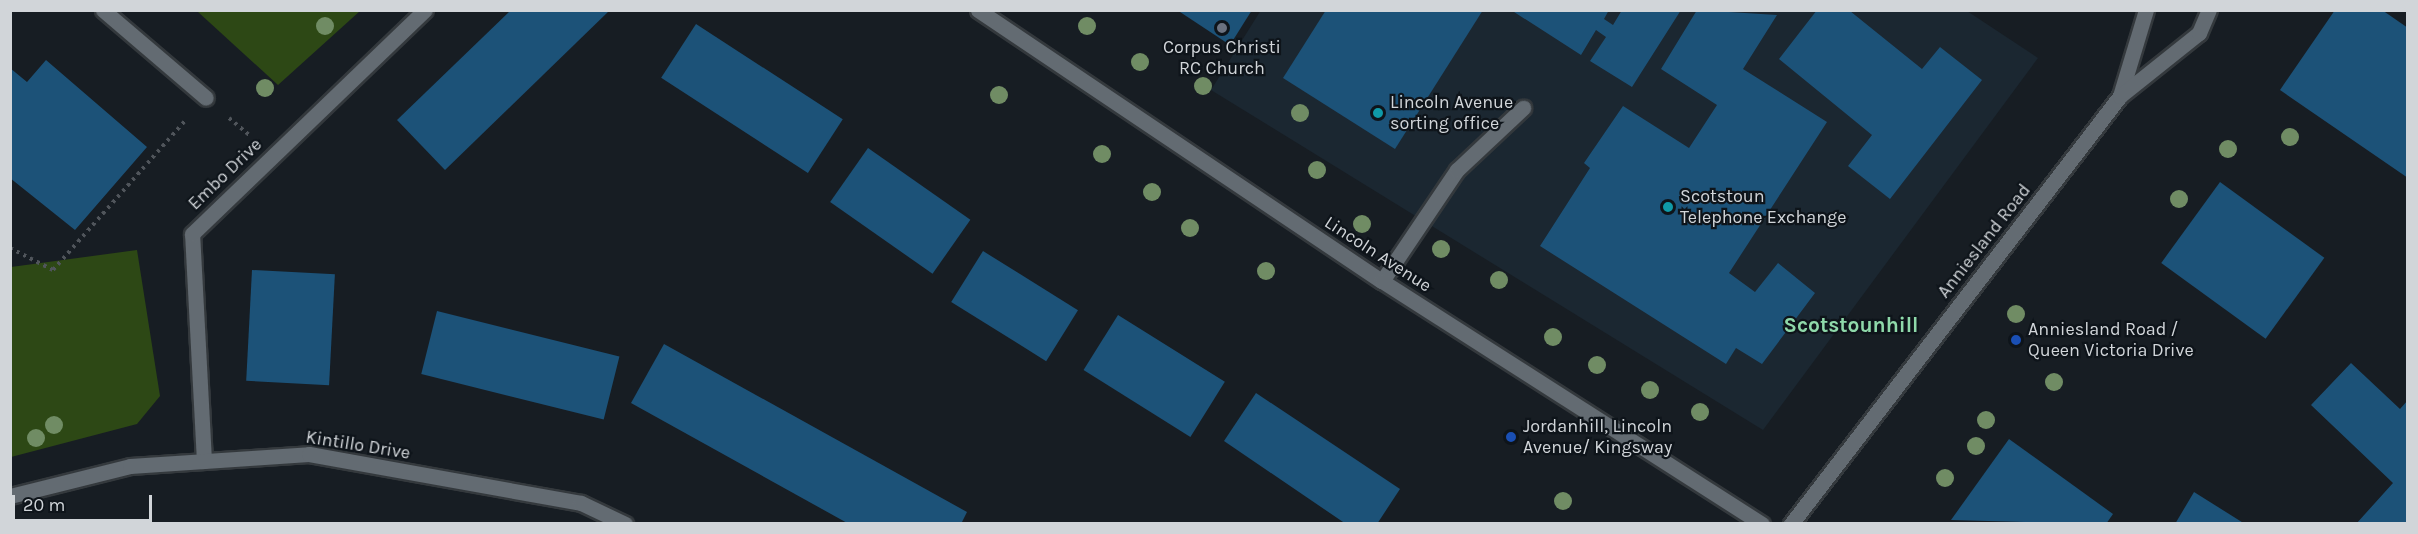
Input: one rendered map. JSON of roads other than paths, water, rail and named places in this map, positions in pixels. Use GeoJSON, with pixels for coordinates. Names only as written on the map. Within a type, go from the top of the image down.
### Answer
{"type":"FeatureCollection","features":[{"type":"Feature","properties":{"kind":"street"},"geometry":{"type":"LineString","coordinates":[[104,10],[206,98]]}},
{"type":"Feature","properties":{"kind":"street","name":"Embo Drive"},"geometry":{"type":"LineString","coordinates":[[204,460],[192,234],[426,10]]}},
{"type":"Feature","properties":{"kind":"street","name":"Lincoln Avenue"},"geometry":{"type":"LineString","coordinates":[[978,10],[1382,281],[1762,524]]}},
{"type":"Feature","properties":{"kind":"street","name":"Anniesland Road"},"geometry":{"type":"LineString","coordinates":[[2120,96],[2146,10]]}},
{"type":"Feature","properties":{"kind":"street","name":"Anniesland Road"},"geometry":{"type":"LineString","coordinates":[[1791,524],[2120,96],[2199,33],[2209,10]]}},
{"type":"Feature","properties":{"kind":"street"},"geometry":{"type":"LineString","coordinates":[[1382,281],[1457,170],[1523,108]]}},
{"type":"Feature","properties":{"kind":"street","name":"Kintillo Drive"},"geometry":{"type":"LineString","coordinates":[[10,496],[130,466],[309,454],[581,503],[625,524]]}},
{"type":"Feature","properties":{"kind":"place","name":"Corpus Christi RC Church"},"geometry":{"type":"Point","coordinates":[1222,28]}},
{"type":"Feature","properties":{"kind":"place","name":"Lincoln Avenue sorting office"},"geometry":{"type":"Point","coordinates":[1378,113]}},
{"type":"Feature","properties":{"kind":"place","name":"Scotstoun Telephone Exchange"},"geometry":{"type":"Point","coordinates":[1668,207]}},
{"type":"Feature","properties":{"kind":"place","name":"Anniesland Road / Queen Victoria Drive"},"geometry":{"type":"Point","coordinates":[2016,340]}},
{"type":"Feature","properties":{"kind":"place","name":"Jordanhill, Lincoln Avenue/ Kingsway"},"geometry":{"type":"Point","coordinates":[1511,437]}},
{"type":"Feature","properties":{"kind":"district","name":"Scotstounhill"},"geometry":{"type":"Point","coordinates":[1851,325]}}]}
